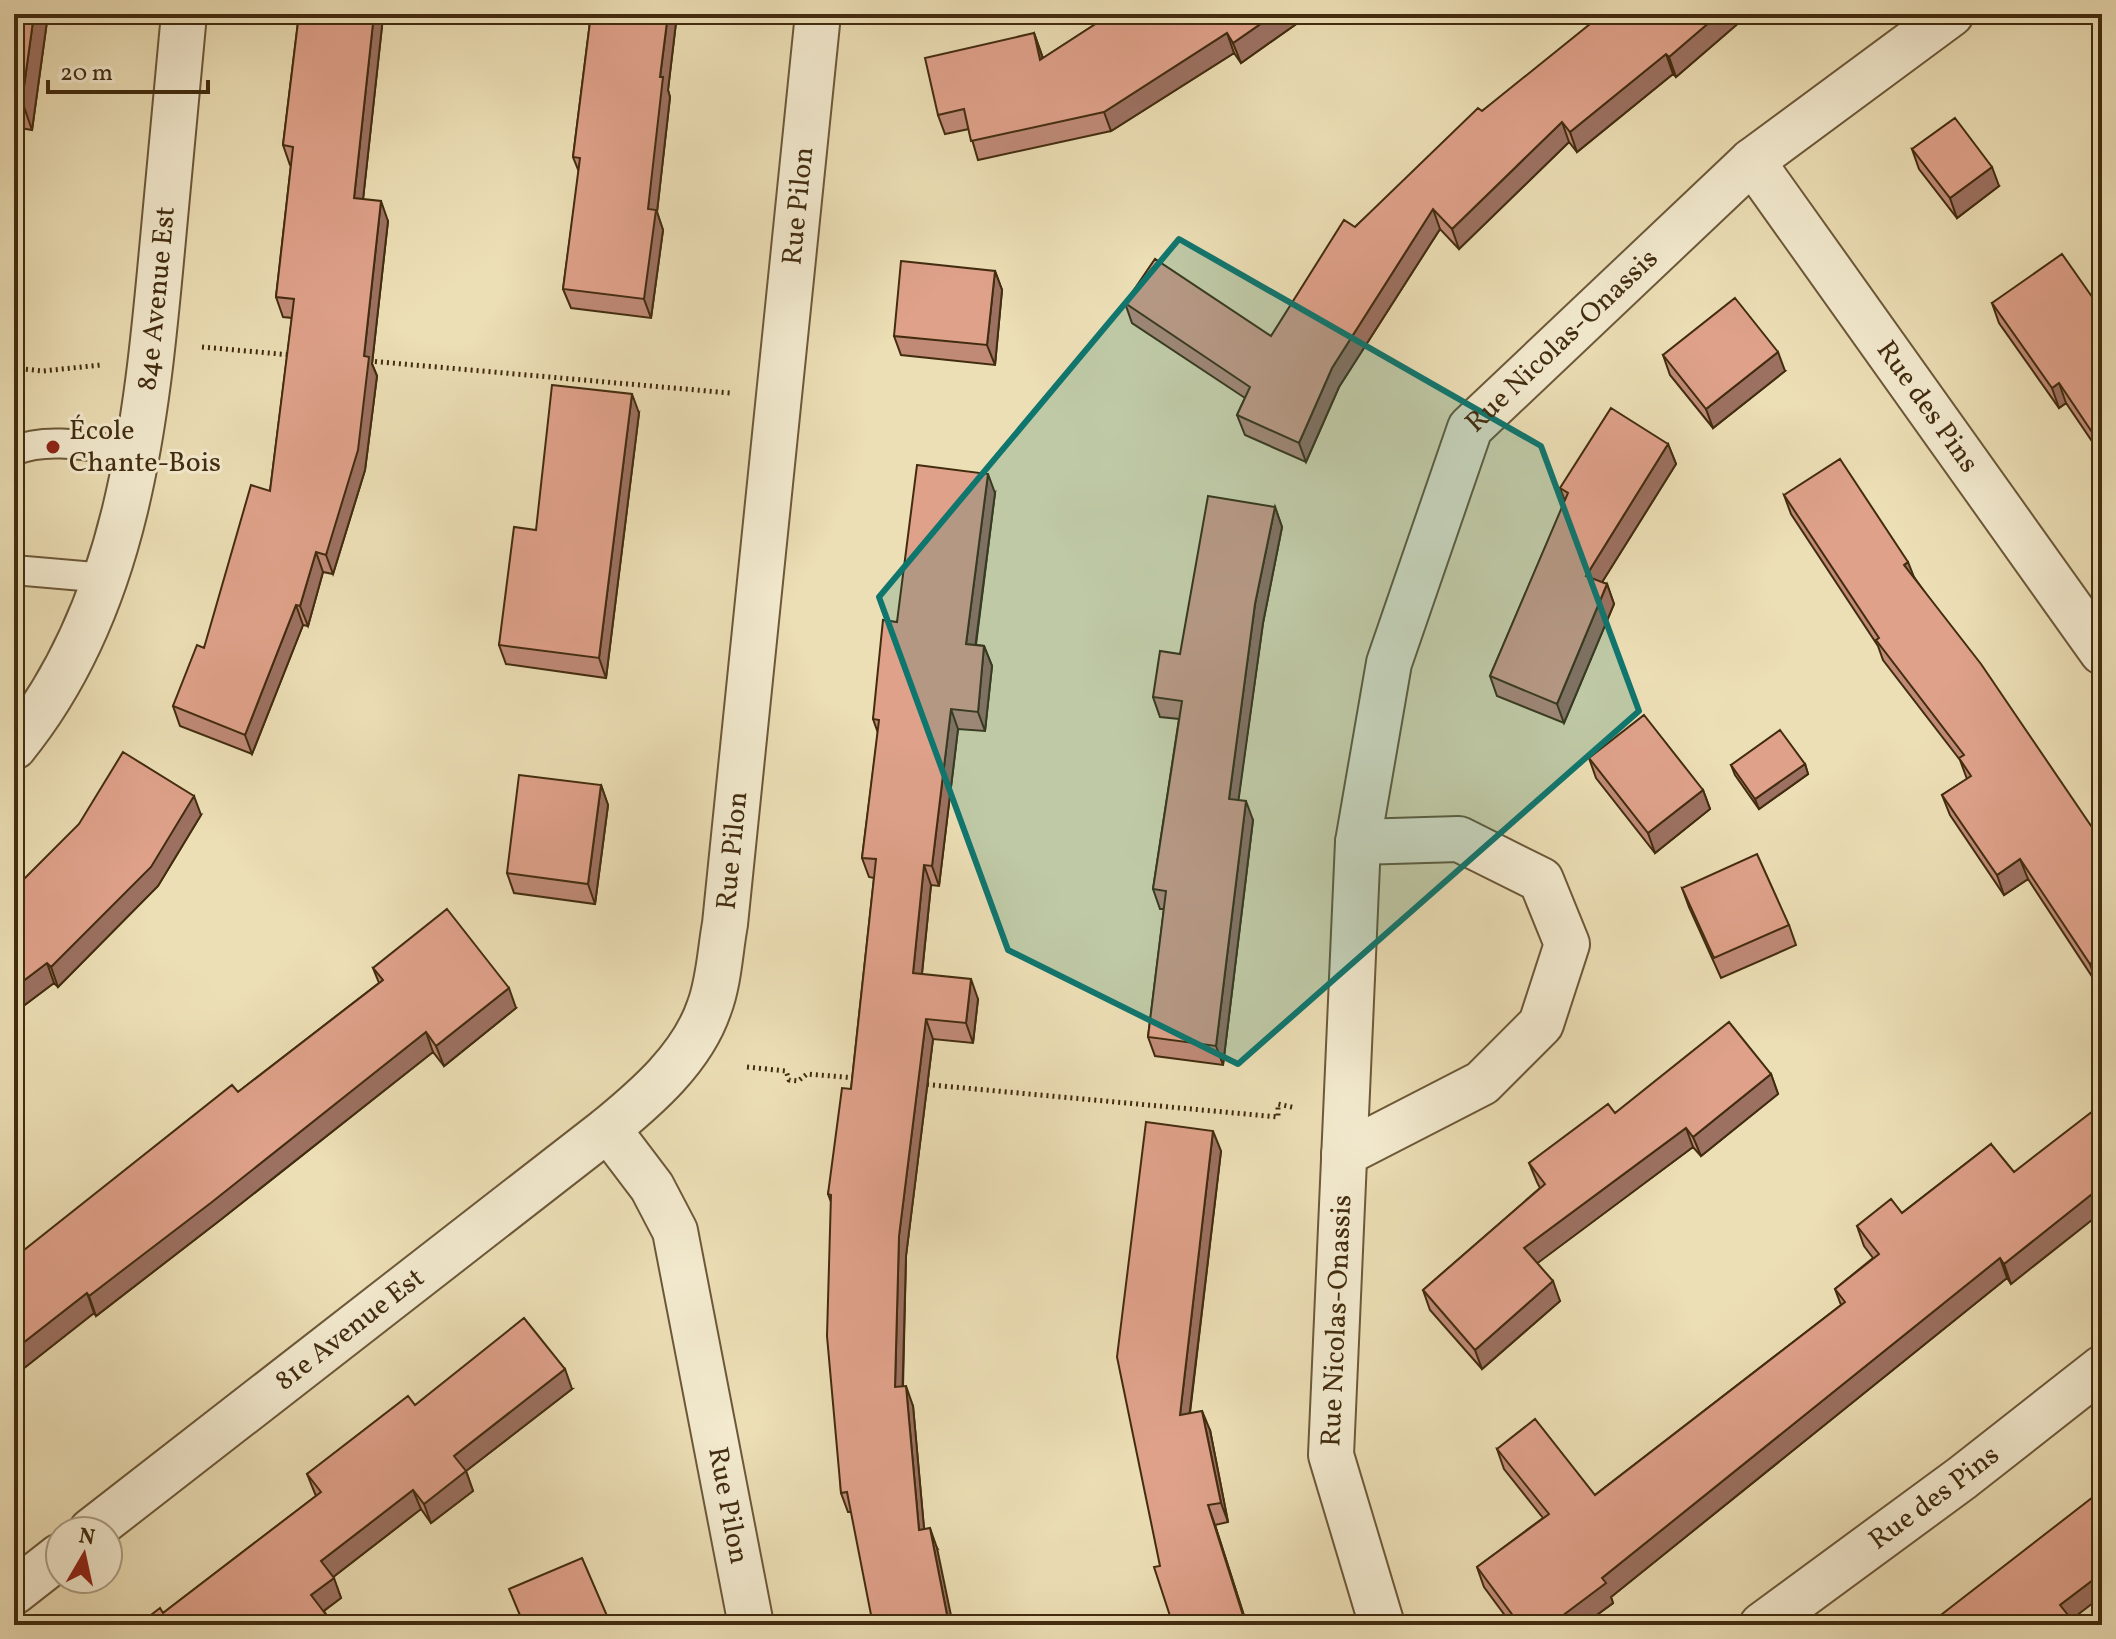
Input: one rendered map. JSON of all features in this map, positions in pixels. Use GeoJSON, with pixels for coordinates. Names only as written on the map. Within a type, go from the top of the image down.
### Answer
{"type":"FeatureCollection","features":[{"type":"Feature","properties":{"kind":"street","name":"84e Avenue Est"},"geometry":{"type":"LineString","coordinates":[[14,747],[63,673],[106,578],[123,523],[139,453],[154,340],[184,14]]}},
{"type":"Feature","properties":{"kind":"street","name":"Rue Pilon"},"geometry":{"type":"LineString","coordinates":[[751,1625],[675,1231],[652,1187],[608,1129],[653,1089],[689,1047],[710,1007],[714,988],[725,924],[782,397],[818,14]]}},
{"type":"Feature","properties":{"kind":"street","name":"Rue Nicolas-Onassis"},"geometry":{"type":"LineString","coordinates":[[1382,1625],[1331,1455],[1358,842],[1389,663],[1470,428],[1752,161],[1951,14]]}},
{"type":"Feature","properties":{"kind":"street","name":"Rue des Pins"},"geometry":{"type":"LineString","coordinates":[[1752,161],[2102,652]]}},
{"type":"Feature","properties":{"kind":"street","name":"Rue Nicolas-Onassis"},"geometry":{"type":"LineString","coordinates":[[1344,1154],[1482,1083],[1541,1024],[1567,944],[1541,880],[1459,839],[1358,842]]}},
{"type":"Feature","properties":{"kind":"street","name":"81e Avenue Est"},"geometry":{"type":"LineString","coordinates":[[112,1515],[608,1129]]}},
{"type":"Feature","properties":{"kind":"street","name":"Rue des Pins"},"geometry":{"type":"LineString","coordinates":[[1762,1625],[1962,1478],[2102,1368]]}},
{"type":"Feature","properties":{"kind":"street"},"geometry":{"type":"LineString","coordinates":[[14,1592],[44,1569]]}},
{"type":"Feature","properties":{"kind":"lane"},"geometry":{"type":"LineString","coordinates":[[14,451],[33,445],[56,445],[139,453]]}},
{"type":"Feature","properties":{"kind":"lane"},"geometry":{"type":"LineString","coordinates":[[14,570],[106,578]]}},
{"type":"Feature","properties":{"kind":"path"},"geometry":{"type":"LineString","coordinates":[[199,347],[293,355]]}},
{"type":"Feature","properties":{"kind":"path"},"geometry":{"type":"LineString","coordinates":[[356,360],[731,393]]}},
{"type":"Feature","properties":{"kind":"path"},"geometry":{"type":"LineString","coordinates":[[14,368],[43,371],[106,364]]}},
{"type":"Feature","properties":{"kind":"path"},"geometry":{"type":"LineString","coordinates":[[747,1067],[786,1071],[789,1080],[798,1081],[807,1074],[870,1080]]}},
{"type":"Feature","properties":{"kind":"path"},"geometry":{"type":"LineString","coordinates":[[917,1084],[1278,1117],[1278,1104],[1302,1112]]}},
{"type":"Feature","properties":{"kind":"highlighted area"},"geometry":{"type":"Polygon","coordinates":[[[1179,239],[1541,446],[1639,711],[1238,1064],[1008,950],[879,597],[1179,239]]]}},
{"type":"Feature","properties":{"kind":"building"},"geometry":{"type":"Polygon","coordinates":[[[14,14],[34,14],[22,101],[14,100],[14,14]]]}},
{"type":"Feature","properties":{"kind":"building"},"geometry":{"type":"Polygon","coordinates":[[[299,14],[374,14],[354,198],[381,201],[364,356],[369,357],[358,450],[326,555],[316,552],[300,606],[296,605],[245,735],[173,706],[197,645],[204,648],[251,485],[270,491],[294,299],[276,297],[293,147],[283,145],[299,14]]]}},
{"type":"Feature","properties":{"kind":"building"},"geometry":{"type":"Polygon","coordinates":[[[591,14],[668,14],[648,209],[656,210],[644,299],[563,289],[580,158],[573,157],[591,14]]]}},
{"type":"Feature","properties":{"kind":"building"},"geometry":{"type":"Polygon","coordinates":[[[1111,14],[1275,14],[1233,43],[1227,33],[1104,112],[971,141],[964,109],[938,115],[925,58],[1034,33],[1040,60],[1111,14]]]}},
{"type":"Feature","properties":{"kind":"building"},"geometry":{"type":"Polygon","coordinates":[[[1616,14],[1719,14],[1669,57],[1666,54],[1570,132],[1562,122],[1452,229],[1433,209],[1332,368],[1299,443],[1237,415],[1250,387],[1125,303],[1155,259],[1271,336],[1344,220],[1355,227],[1478,108],[1482,111],[1600,16],[1605,23],[1616,14]]]}},
{"type":"Feature","properties":{"kind":"building"},"geometry":{"type":"Polygon","coordinates":[[[1955,118],[1992,167],[1950,198],[1912,149],[1955,118]]]}},
{"type":"Feature","properties":{"kind":"building"},"geometry":{"type":"Polygon","coordinates":[[[2062,254],[2102,311],[2102,447],[2059,383],[2052,388],[1992,303],[2062,254]]]}},
{"type":"Feature","properties":{"kind":"building"},"geometry":{"type":"Polygon","coordinates":[[[901,261],[995,271],[987,345],[894,336],[901,261]]]}},
{"type":"Feature","properties":{"kind":"building"},"geometry":{"type":"Polygon","coordinates":[[[1735,298],[1778,352],[1706,409],[1663,355],[1735,298]]]}},
{"type":"Feature","properties":{"kind":"building"},"geometry":{"type":"Polygon","coordinates":[[[552,385],[632,394],[599,658],[499,645],[514,527],[536,530],[552,385]]]}},
{"type":"Feature","properties":{"kind":"building"},"geometry":{"type":"Polygon","coordinates":[[[1611,408],[1668,444],[1586,576],[1607,584],[1557,704],[1490,676],[1568,493],[1560,488],[1611,408]]]}},
{"type":"Feature","properties":{"kind":"building"},"geometry":{"type":"Polygon","coordinates":[[[1840,459],[1908,562],[1904,565],[1981,664],[2102,842],[2102,956],[2090,964],[2020,859],[1997,875],[1942,795],[1971,776],[1959,758],[1964,755],[1876,640],[1879,638],[1784,495],[1840,459]]]}},
{"type":"Feature","properties":{"kind":"building"},"geometry":{"type":"Polygon","coordinates":[[[917,465],[988,474],[966,644],[984,646],[978,712],[951,709],[932,866],[924,865],[913,973],[971,979],[966,1023],[926,1019],[899,1236],[895,1387],[906,1386],[919,1530],[930,1528],[949,1625],[873,1625],[847,1492],[841,1493],[827,1336],[831,1195],[828,1194],[842,1088],[851,1089],[876,859],[862,858],[879,720],[873,719],[883,620],[897,622],[917,465]]]}},
{"type":"Feature","properties":{"kind":"building"},"geometry":{"type":"Polygon","coordinates":[[[1208,496],[1275,507],[1255,604],[1229,799],[1246,801],[1216,1046],[1148,1037],[1166,891],[1153,889],[1182,701],[1153,697],[1160,651],[1180,654],[1208,496]]]}},
{"type":"Feature","properties":{"kind":"building"},"geometry":{"type":"Polygon","coordinates":[[[1644,715],[1703,790],[1648,833],[1589,758],[1644,715]]]}},
{"type":"Feature","properties":{"kind":"building"},"geometry":{"type":"Polygon","coordinates":[[[1780,730],[1805,764],[1755,799],[1731,765],[1780,730]]]}},
{"type":"Feature","properties":{"kind":"building"},"geometry":{"type":"Polygon","coordinates":[[[123,752],[194,796],[151,867],[51,967],[47,963],[14,988],[14,889],[79,824],[123,752]]]}},
{"type":"Feature","properties":{"kind":"building"},"geometry":{"type":"Polygon","coordinates":[[[519,775],[601,785],[588,884],[507,873],[519,775]]]}},
{"type":"Feature","properties":{"kind":"building"},"geometry":{"type":"Polygon","coordinates":[[[1757,854],[1789,925],[1714,958],[1682,888],[1757,854]]]}},
{"type":"Feature","properties":{"kind":"building"},"geometry":{"type":"Polygon","coordinates":[[[447,909],[509,988],[436,1046],[426,1032],[212,1202],[14,1350],[14,1258],[232,1085],[238,1092],[383,980],[373,968],[447,909]]]}},
{"type":"Feature","properties":{"kind":"building"},"geometry":{"type":"Polygon","coordinates":[[[1729,1022],[1771,1074],[1693,1137],[1686,1128],[1524,1248],[1553,1281],[1475,1350],[1423,1290],[1545,1184],[1529,1163],[1608,1104],[1615,1113],[1729,1022]]]}},
{"type":"Feature","properties":{"kind":"building"},"geometry":{"type":"Polygon","coordinates":[[[2102,1104],[2102,1186],[2004,1264],[2000,1258],[1602,1578],[1606,1583],[1550,1625],[1520,1625],[1477,1567],[1549,1514],[1497,1449],[1535,1419],[1595,1495],[1845,1302],[1835,1289],[1879,1254],[1857,1226],[1891,1199],[1902,1213],[1991,1144],[2014,1172],[2102,1104]]]}},
{"type":"Feature","properties":{"kind":"building"},"geometry":{"type":"Polygon","coordinates":[[[1146,1122],[1213,1131],[1180,1415],[1202,1411],[1221,1503],[1208,1505],[1246,1625],[1173,1625],[1154,1567],[1160,1566],[1117,1357],[1146,1122]]]}},
{"type":"Feature","properties":{"kind":"building"},"geometry":{"type":"Polygon","coordinates":[[[524,1318],[565,1369],[454,1456],[466,1471],[424,1504],[413,1490],[321,1561],[334,1578],[311,1595],[327,1616],[316,1625],[138,1625],[160,1608],[163,1613],[321,1492],[307,1474],[408,1396],[415,1405],[524,1318]]]}},
{"type":"Feature","properties":{"kind":"building"},"geometry":{"type":"Polygon","coordinates":[[[2102,1490],[2102,1573],[2060,1605],[2076,1625],[1928,1625],[2102,1490]]]}},
{"type":"Feature","properties":{"kind":"building"},"geometry":{"type":"Polygon","coordinates":[[[582,1558],[611,1625],[524,1625],[509,1589],[582,1558]]]}},
{"type":"Feature","properties":{"kind":"place","name":"École Chante-Bois"},"geometry":{"type":"Point","coordinates":[53,447]}}]}
